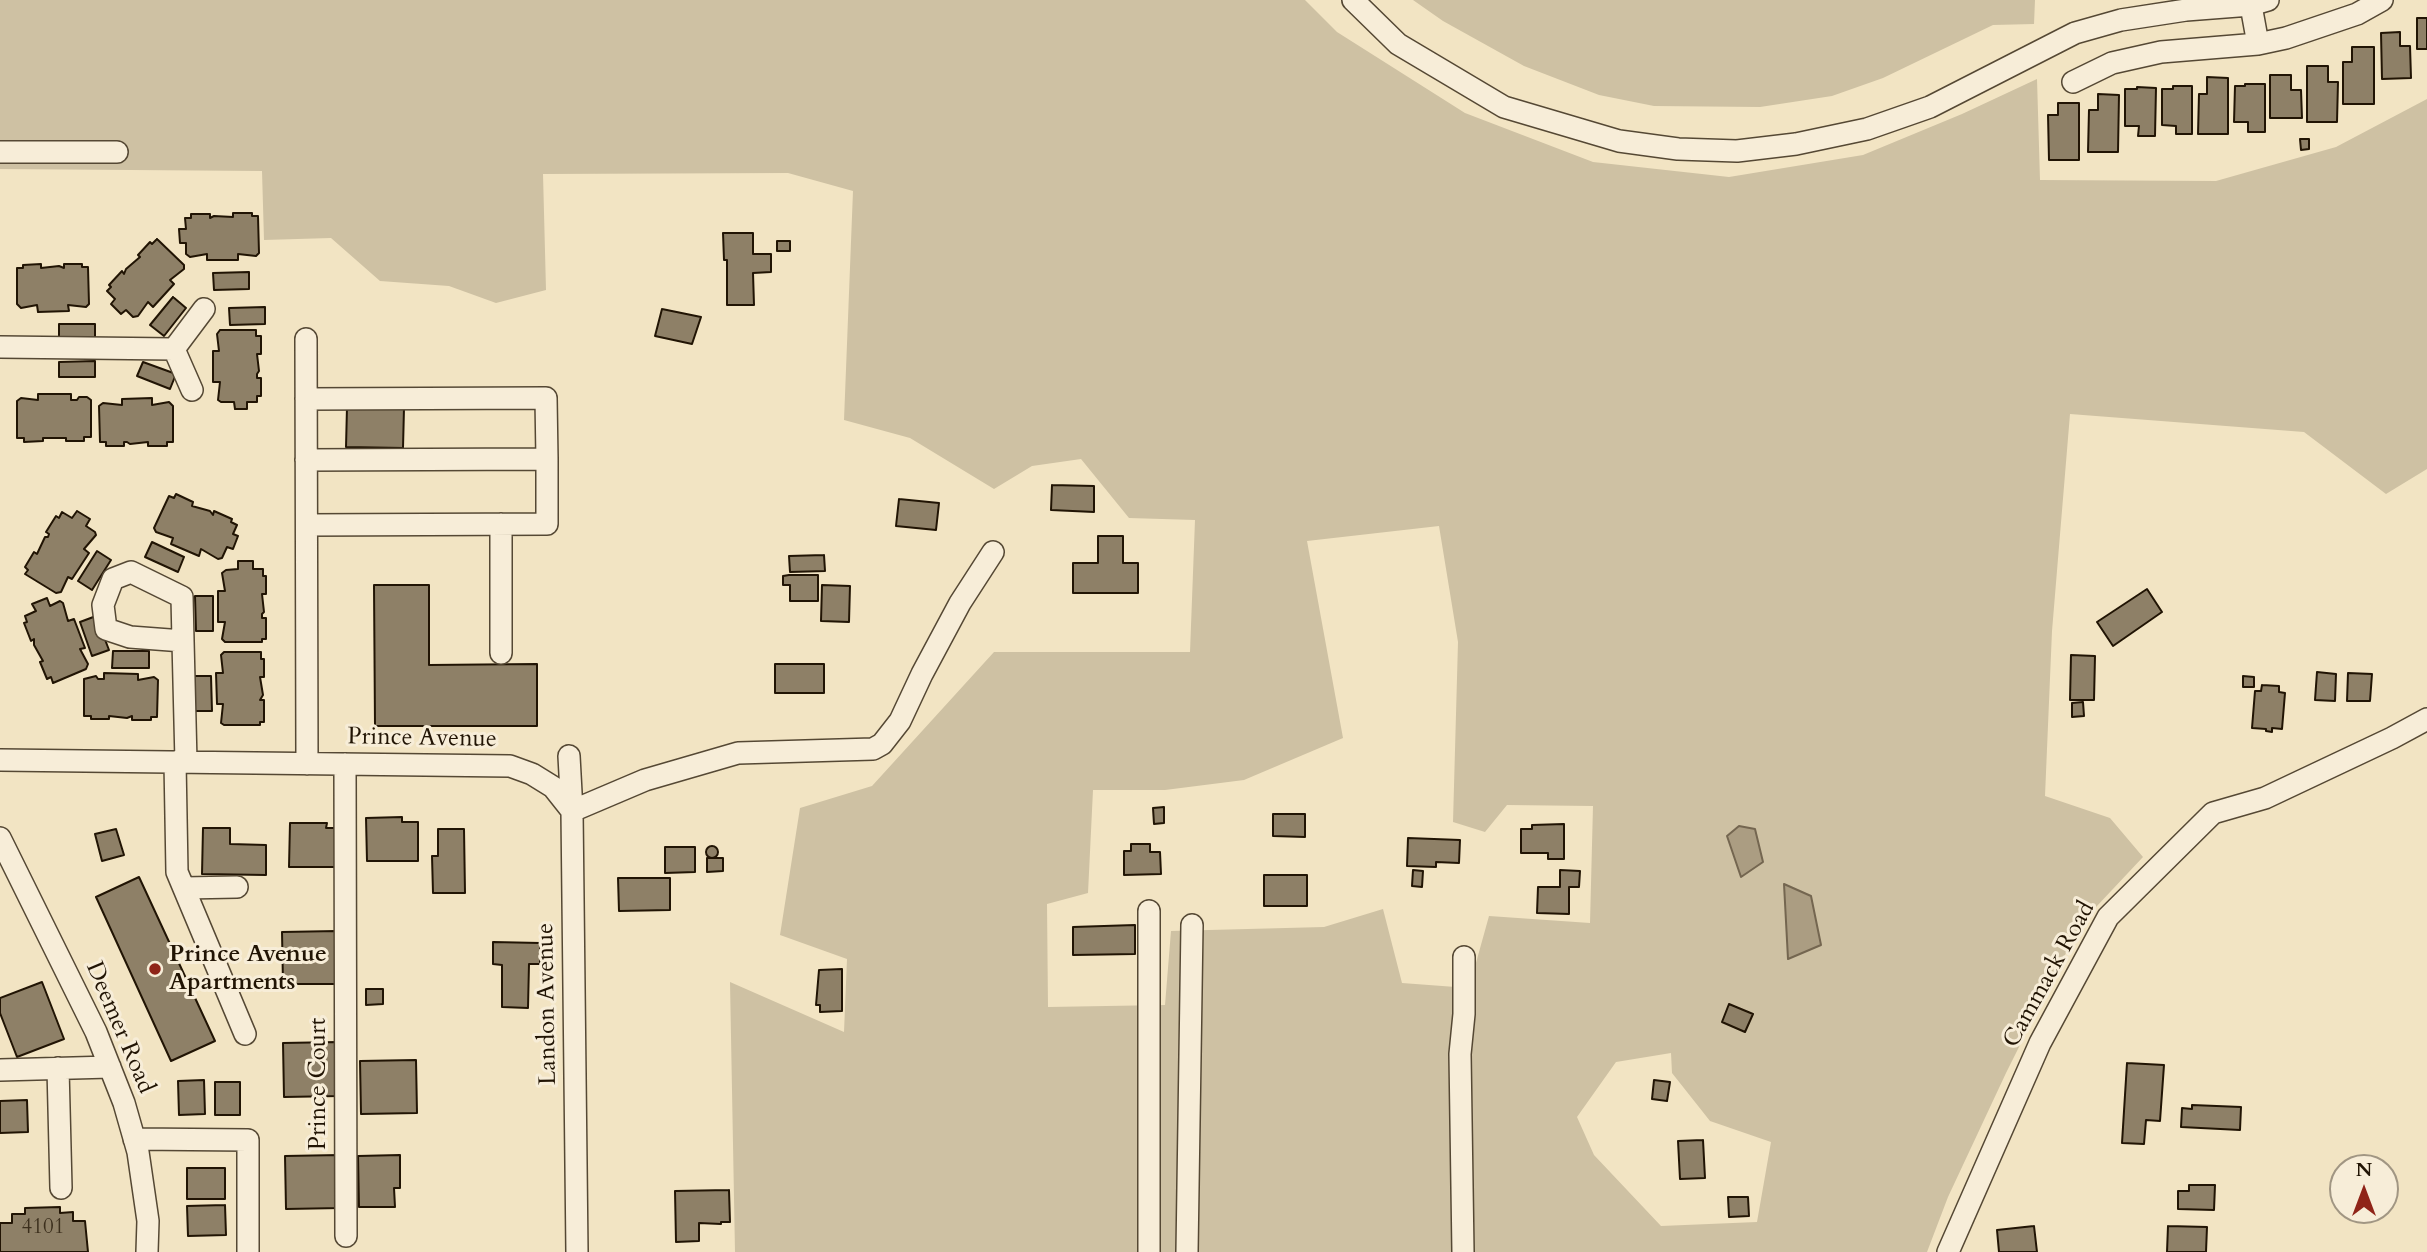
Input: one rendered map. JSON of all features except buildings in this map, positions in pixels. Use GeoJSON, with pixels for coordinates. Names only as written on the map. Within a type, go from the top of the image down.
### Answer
{"type":"FeatureCollection","features":[{"type":"Feature","properties":{"kind":"street"},"geometry":{"type":"LineString","coordinates":[[1353,0],[1398,44],[1504,107],[1619,141],[1678,149],[1738,151],[1796,144],[1867,130],[1930,107],[2075,33],[2121,20],[2256,2],[2258,44]]}},
{"type":"Feature","properties":{"kind":"street"},"geometry":{"type":"LineString","coordinates":[[2073,82],[2112,63],[2161,52],[2258,44],[2286,38],[2357,14],[2382,0]]}},
{"type":"Feature","properties":{"kind":"street"},"geometry":{"type":"LineString","coordinates":[[0,152],[117,152]]}},
{"type":"Feature","properties":{"kind":"street"},"geometry":{"type":"LineString","coordinates":[[174,349],[204,309]]}},
{"type":"Feature","properties":{"kind":"street"},"geometry":{"type":"LineString","coordinates":[[306,339],[307,764]]}},
{"type":"Feature","properties":{"kind":"street"},"geometry":{"type":"LineString","coordinates":[[0,347],[174,349]]}},
{"type":"Feature","properties":{"kind":"street"},"geometry":{"type":"LineString","coordinates":[[174,349],[192,390]]}},
{"type":"Feature","properties":{"kind":"street"},"geometry":{"type":"LineString","coordinates":[[306,399],[546,398],[547,459],[547,524],[307,525]]}},
{"type":"Feature","properties":{"kind":"street"},"geometry":{"type":"LineString","coordinates":[[306,460],[547,459]]}},
{"type":"Feature","properties":{"kind":"street"},"geometry":{"type":"LineString","coordinates":[[501,524],[501,653]]}},
{"type":"Feature","properties":{"kind":"street"},"geometry":{"type":"LineString","coordinates":[[572,811],[645,780],[738,753],[859,751],[873,749],[882,744],[900,721],[960,603],[993,552]]}},
{"type":"Feature","properties":{"kind":"street"},"geometry":{"type":"LineString","coordinates":[[183,641],[177,872],[245,1034]]}},
{"type":"Feature","properties":{"kind":"street","name":"Cammack Road"},"geometry":{"type":"LineString","coordinates":[[1948,1252],[2039,1043],[2108,917],[2214,813],[2265,798],[2427,719]]}},
{"type":"Feature","properties":{"kind":"street","name":"Landon Avenue"},"geometry":{"type":"LineString","coordinates":[[569,756],[572,811],[577,1252]]}},
{"type":"Feature","properties":{"kind":"street","name":"Prince Avenue"},"geometry":{"type":"LineString","coordinates":[[0,760],[510,766],[532,774],[553,787],[572,811]]}},
{"type":"Feature","properties":{"kind":"street","name":"Prince Court"},"geometry":{"type":"LineString","coordinates":[[345,764],[346,1236]]}},
{"type":"Feature","properties":{"kind":"street","name":"Deemer Road"},"geometry":{"type":"LineString","coordinates":[[0,838],[96,1032],[124,1103],[134,1139],[148,1221],[147,1252]]}},
{"type":"Feature","properties":{"kind":"street"},"geometry":{"type":"LineString","coordinates":[[184,888],[237,887]]}},
{"type":"Feature","properties":{"kind":"street"},"geometry":{"type":"LineString","coordinates":[[1149,911],[1149,1252]]}},
{"type":"Feature","properties":{"kind":"street"},"geometry":{"type":"LineString","coordinates":[[1187,1252],[1192,925]]}},
{"type":"Feature","properties":{"kind":"street"},"geometry":{"type":"LineString","coordinates":[[1463,1252],[1461,1054],[1464,957]]}},
{"type":"Feature","properties":{"kind":"street"},"geometry":{"type":"LineString","coordinates":[[0,1070],[110,1067]]}},
{"type":"Feature","properties":{"kind":"street"},"geometry":{"type":"LineString","coordinates":[[58,1068],[61,1188]]}},
{"type":"Feature","properties":{"kind":"street"},"geometry":{"type":"LineString","coordinates":[[134,1139],[247,1140],[248,1252]]}},
{"type":"Feature","properties":{"kind":"shaded area"},"geometry":{"type":"Polygon","coordinates":[[[0,0],[1305,0],[1337,32],[1465,113],[1593,162],[1729,177],[1863,155],[2037,79],[2040,180],[2216,181],[2336,147],[2427,99],[2427,469],[2386,494],[2304,432],[2070,414],[2052,631],[2045,796],[2110,818],[2143,857],[2081,923],[2006,1073],[1948,1197],[1927,1252],[735,1252],[730,982],[844,1032],[847,959],[780,935],[800,808],[872,786],[994,652],[1190,652],[1195,520],[1129,518],[1081,459],[1032,466],[994,489],[910,438],[844,420],[853,191],[788,173],[543,174],[546,290],[496,303],[449,286],[380,281],[331,238],[264,240],[262,171],[0,169],[0,0]],[[1439,526],[1307,541],[1343,738],[1244,780],[1165,790],[1093,790],[1088,893],[1047,904],[1048,1007],[1165,1005],[1171,931],[1324,927],[1383,909],[1402,983],[1469,988],[1489,916],[1590,923],[1593,806],[1507,805],[1485,832],[1453,822],[1458,642],[1439,526]],[[1671,1053],[1616,1062],[1577,1117],[1594,1155],[1661,1226],[1757,1222],[1771,1142],[1710,1121],[1672,1073],[1671,1053]]]}},
{"type":"Feature","properties":{"kind":"shaded area"},"geometry":{"type":"Polygon","coordinates":[[[1413,0],[2035,0],[2034,24],[1993,25],[1883,78],[1832,96],[1760,107],[1654,106],[1599,95],[1524,66],[1443,21],[1413,0]]]}},
{"type":"Feature","properties":{"kind":"shaded area"},"geometry":{"type":"Polygon","coordinates":[[[1739,826],[1755,829],[1763,862],[1741,877],[1727,836],[1739,826]]]}},
{"type":"Feature","properties":{"kind":"shaded area"},"geometry":{"type":"Polygon","coordinates":[[[1784,884],[1811,896],[1821,945],[1788,959],[1784,884]]]}},
{"type":"Feature","properties":{"kind":"place","name":"Prince Avenue Apartments"},"geometry":{"type":"Point","coordinates":[155,969]}}]}
